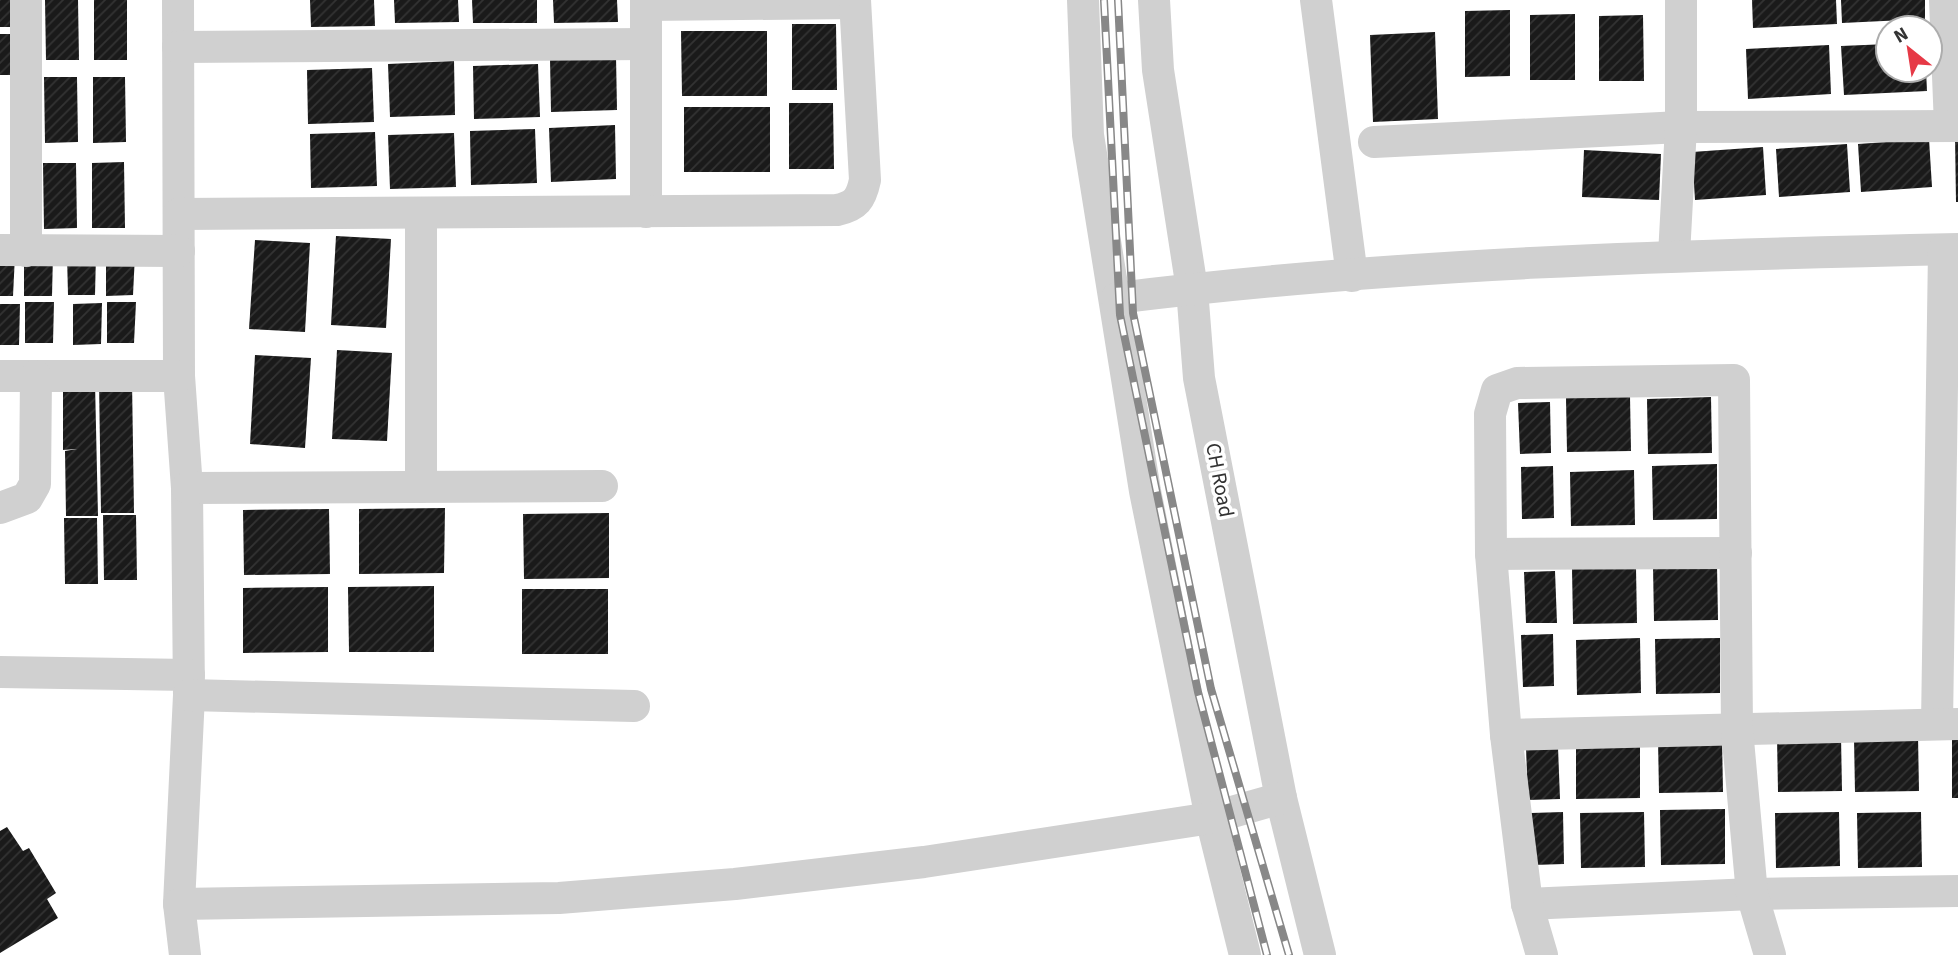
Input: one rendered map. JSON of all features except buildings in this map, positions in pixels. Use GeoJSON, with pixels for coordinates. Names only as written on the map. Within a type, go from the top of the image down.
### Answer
{"type":"FeatureCollection","features":[{"type":"Feature","properties":{"kind":"street"},"geometry":{"type":"LineString","coordinates":[[26,0],[13,102],[13,250],[179,251]]}},
{"type":"Feature","properties":{"kind":"street"},"geometry":{"type":"LineString","coordinates":[[178,0],[179,376],[187,488],[189,685],[179,904],[185,955]]}},
{"type":"Feature","properties":{"kind":"street"},"geometry":{"type":"LineString","coordinates":[[1083,0],[1088,135],[1117,298],[1146,491],[1211,818],[1245,955]]}},
{"type":"Feature","properties":{"kind":"street","name":"CH Road"},"geometry":{"type":"LineString","coordinates":[[1154,0],[1158,70],[1192,289],[1199,378],[1282,798],[1320,955]]}},
{"type":"Feature","properties":{"kind":"street"},"geometry":{"type":"LineString","coordinates":[[1315,0],[1352,276]]}},
{"type":"Feature","properties":{"kind":"street"},"geometry":{"type":"LineString","coordinates":[[1674,255],[1682,127],[1681,0]]}},
{"type":"Feature","properties":{"kind":"street"},"geometry":{"type":"LineString","coordinates":[[1374,142],[1682,127],[1954,127],[1945,0]]}},
{"type":"Feature","properties":{"kind":"street"},"geometry":{"type":"LineString","coordinates":[[178,214],[646,212],[837,210],[853,206],[861,195],[865,180],[855,1],[646,2],[646,212]]}},
{"type":"Feature","properties":{"kind":"street"},"geometry":{"type":"LineString","coordinates":[[178,47],[646,44]]}},
{"type":"Feature","properties":{"kind":"street"},"geometry":{"type":"LineString","coordinates":[[421,213],[421,487]]}},
{"type":"Feature","properties":{"kind":"street"},"geometry":{"type":"LineString","coordinates":[[1117,298],[1352,276],[1674,255],[1951,250],[1948,724],[1506,734]]}},
{"type":"Feature","properties":{"kind":"street"},"geometry":{"type":"LineString","coordinates":[[0,376],[179,376]]}},
{"type":"Feature","properties":{"kind":"street"},"geometry":{"type":"LineString","coordinates":[[0,508],[27,498],[35,484],[36,376]]}},
{"type":"Feature","properties":{"kind":"street"},"geometry":{"type":"LineString","coordinates":[[1542,955],[1527,904],[1506,734],[1491,554],[1490,414],[1496,390],[1517,383],[1734,380],[1737,729],[1752,894],[1770,955]]}},
{"type":"Feature","properties":{"kind":"street"},"geometry":{"type":"LineString","coordinates":[[187,488],[602,486]]}},
{"type":"Feature","properties":{"kind":"street"},"geometry":{"type":"LineString","coordinates":[[1491,554],[1736,553]]}},
{"type":"Feature","properties":{"kind":"street"},"geometry":{"type":"LineString","coordinates":[[0,672],[189,685],[634,706]]}},
{"type":"Feature","properties":{"kind":"street"},"geometry":{"type":"LineString","coordinates":[[179,904],[559,898],[735,884],[924,862],[1211,818],[1282,798]]}},
{"type":"Feature","properties":{"kind":"street"},"geometry":{"type":"LineString","coordinates":[[1527,904],[1752,894],[1958,891]]}},
{"type":"Feature","properties":{"kind":"railway"},"geometry":{"type":"LineString","coordinates":[[1104,0],[1120,315],[1198,692],[1267,955]]}},
{"type":"Feature","properties":{"kind":"railway"},"geometry":{"type":"LineString","coordinates":[[1118,0],[1133,313],[1211,689],[1289,955]]}}]}
